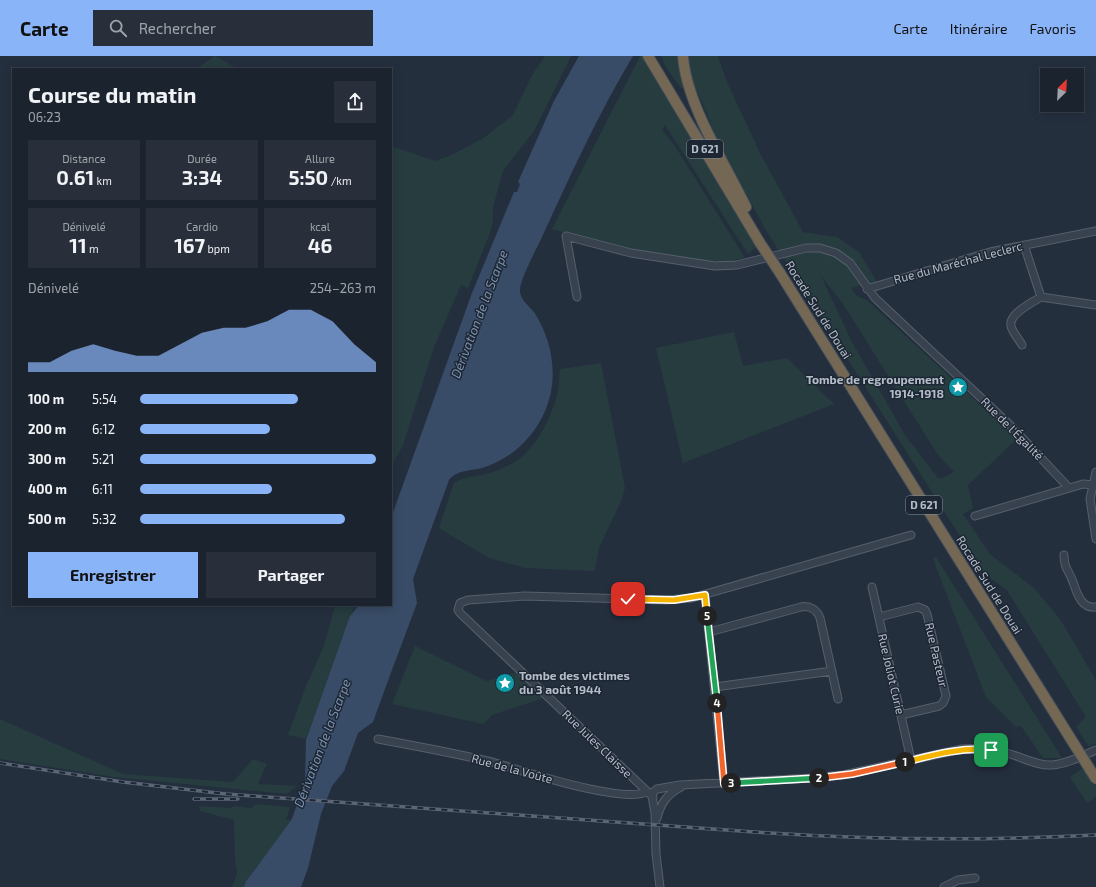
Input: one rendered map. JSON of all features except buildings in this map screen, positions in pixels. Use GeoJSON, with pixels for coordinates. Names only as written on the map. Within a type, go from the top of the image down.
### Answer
{"type":"FeatureCollection","features":[{"type":"Feature","properties":{"kind":"highway","name":"Rocade Sud de Douai"},"geometry":{"type":"LineString","coordinates":[[648,56],[1071,735],[1096,779]]}},
{"type":"Feature","properties":{"kind":"highway","name":"Rocade Sud de Douai"},"geometry":{"type":"LineString","coordinates":[[655,56],[750,216],[763,242]]}},
{"type":"Feature","properties":{"kind":"highway"},"geometry":{"type":"LineString","coordinates":[[683,56],[687,79],[698,110],[750,216]]}},
{"type":"Feature","properties":{"kind":"highway","name":"Rocade Sud de Douai"},"geometry":{"type":"LineString","coordinates":[[1071,735],[1096,768]]}},
{"type":"Feature","properties":{"kind":"street","name":"Rue du Maréchal Leclerc"},"geometry":{"type":"LineString","coordinates":[[868,289],[982,254],[1096,230]]}},
{"type":"Feature","properties":{"kind":"street","name":"Rue de l'Égalité"},"geometry":{"type":"LineString","coordinates":[[578,297],[566,236],[631,253],[715,266],[737,265],[800,249],[820,248],[831,250],[846,259],[875,298],[1012,426],[1069,488]]}},
{"type":"Feature","properties":{"kind":"street"},"geometry":{"type":"LineString","coordinates":[[1024,245],[1041,296]]}},
{"type":"Feature","properties":{"kind":"street"},"geometry":{"type":"LineString","coordinates":[[1022,345],[1011,327],[1011,320],[1014,315],[1041,296],[1096,305]]}},
{"type":"Feature","properties":{"kind":"street"},"geometry":{"type":"LineString","coordinates":[[1096,472],[1090,502],[1096,539]]}},
{"type":"Feature","properties":{"kind":"street"},"geometry":{"type":"LineString","coordinates":[[976,516],[1083,484],[1093,485]]}},
{"type":"Feature","properties":{"kind":"street"},"geometry":{"type":"LineString","coordinates":[[724,784],[705,595],[911,535]]}},
{"type":"Feature","properties":{"kind":"street"},"geometry":{"type":"LineString","coordinates":[[1064,555],[1065,567],[1081,600],[1087,606],[1096,607]]}},
{"type":"Feature","properties":{"kind":"street","name":"Rue Joliot Curie"},"geometry":{"type":"LineString","coordinates":[[872,587],[911,760]]}},
{"type":"Feature","properties":{"kind":"street","name":"Rue Jules Claisse"},"geometry":{"type":"LineString","coordinates":[[653,798],[460,613],[458,607],[460,604],[468,600],[524,596],[674,600],[705,595]]}},
{"type":"Feature","properties":{"kind":"street"},"geometry":{"type":"LineString","coordinates":[[709,632],[801,607],[810,607],[820,618],[838,699]]}},
{"type":"Feature","properties":{"kind":"street","name":"Rue Pasteur"},"geometry":{"type":"LineString","coordinates":[[878,616],[918,607],[923,608],[927,614],[946,696],[943,703],[939,706],[901,714]]}},
{"type":"Feature","properties":{"kind":"street"},"geometry":{"type":"LineString","coordinates":[[715,687],[832,671]]}},
{"type":"Feature","properties":{"kind":"street","name":"Rue de la Voûte"},"geometry":{"type":"LineString","coordinates":[[378,739],[491,762],[592,789],[631,794],[646,792]]}},
{"type":"Feature","properties":{"kind":"street"},"geometry":{"type":"LineString","coordinates":[[660,887],[656,854],[656,824],[653,798],[653,792],[659,789],[680,786],[835,776],[862,772],[955,750],[978,749],[1001,752],[1051,765],[1060,764],[1096,750]]}},
{"type":"Feature","properties":{"kind":"street","name":"Rue Jules Claisse"},"geometry":{"type":"LineString","coordinates":[[639,784],[646,787],[659,789]]}},
{"type":"Feature","properties":{"kind":"street"},"geometry":{"type":"LineString","coordinates":[[653,798],[658,802],[676,789],[687,786]]}},
{"type":"Feature","properties":{"kind":"street"},"geometry":{"type":"LineString","coordinates":[[656,824],[665,792],[659,789]]}},
{"type":"Feature","properties":{"kind":"street"},"geometry":{"type":"LineString","coordinates":[[944,887],[958,880],[975,878]]}},
{"type":"Feature","properties":{"kind":"green space"},"geometry":{"type":"Polygon","coordinates":[[[215,56],[237,68],[198,68],[215,56]]]}},
{"type":"Feature","properties":{"kind":"green space"},"geometry":{"type":"Polygon","coordinates":[[[545,56],[571,56],[534,131],[503,171],[493,207],[493,221],[490,233],[468,288],[461,285],[434,347],[403,445],[392,466],[392,146],[435,161],[449,156],[482,139],[513,115],[532,75],[545,56]]]}},
{"type":"Feature","properties":{"kind":"green space"},"geometry":{"type":"Polygon","coordinates":[[[640,56],[642,56],[758,246],[748,254],[665,125],[662,130],[675,146],[745,258],[721,262],[650,255],[552,229],[640,56]]]}},
{"type":"Feature","properties":{"kind":"green space"},"geometry":{"type":"Polygon","coordinates":[[[661,56],[718,56],[727,82],[760,153],[803,232],[837,237],[859,252],[877,282],[851,288],[857,296],[868,301],[1017,439],[968,485],[973,508],[963,514],[990,554],[1034,588],[1060,619],[1096,680],[1096,743],[1089,747],[1076,727],[1086,717],[1006,589],[984,574],[765,229],[715,135],[695,87],[681,88],[667,69],[661,56]],[[821,276],[852,342],[905,435],[938,478],[943,478],[954,472],[938,455],[841,301],[821,276]]]}},
{"type":"Feature","properties":{"kind":"green space"},"geometry":{"type":"Polygon","coordinates":[[[734,332],[743,366],[787,358],[834,404],[683,463],[656,348],[734,332]]]}},
{"type":"Feature","properties":{"kind":"green space"},"geometry":{"type":"Polygon","coordinates":[[[601,363],[625,488],[622,499],[599,548],[595,571],[526,568],[489,558],[439,528],[454,483],[459,480],[490,473],[505,467],[522,457],[533,445],[543,430],[553,407],[558,392],[560,369],[601,363]]]}},
{"type":"Feature","properties":{"kind":"green space"},"geometry":{"type":"Polygon","coordinates":[[[936,557],[1062,758],[1043,758],[1021,726],[1016,727],[986,697],[933,559],[936,557]]]}},
{"type":"Feature","properties":{"kind":"green space"},"geometry":{"type":"Polygon","coordinates":[[[335,606],[354,607],[306,739],[288,735],[306,686],[324,646],[335,606]]]}},
{"type":"Feature","properties":{"kind":"green space"},"geometry":{"type":"Polygon","coordinates":[[[415,646],[486,681],[517,672],[544,698],[492,715],[483,724],[392,704],[415,646]]]}},
{"type":"Feature","properties":{"kind":"green space"},"geometry":{"type":"Polygon","coordinates":[[[0,719],[123,774],[233,782],[253,759],[267,764],[258,784],[297,786],[287,794],[114,777],[0,759],[0,719]]]}},
{"type":"Feature","properties":{"kind":"green space"},"geometry":{"type":"Polygon","coordinates":[[[1084,767],[1096,785],[1096,797],[1087,803],[1070,777],[1084,767]]]}},
{"type":"Feature","properties":{"kind":"green space"},"geometry":{"type":"Polygon","coordinates":[[[256,804],[290,807],[286,820],[292,820],[246,881],[244,887],[232,887],[237,873],[235,861],[234,820],[200,811],[199,806],[231,808],[234,806],[251,808],[256,804]]]}},
{"type":"Feature","properties":{"kind":"water","name":"Dérivation de la Scarpe"},"geometry":{"type":"Polygon","coordinates":[[[579,56],[633,56],[585,145],[529,264],[521,285],[521,296],[541,323],[550,348],[553,373],[552,386],[545,411],[528,438],[513,452],[495,463],[485,467],[461,472],[452,476],[449,480],[413,579],[417,603],[373,722],[358,733],[344,771],[332,786],[321,814],[308,868],[301,887],[244,887],[246,881],[292,819],[305,780],[306,740],[350,616],[358,606],[392,606],[392,515],[472,293],[514,192],[517,192],[520,184],[518,182],[554,101],[579,56]]]}},
{"type":"Feature","properties":{"kind":"railway"},"geometry":{"type":"LineString","coordinates":[[0,763],[123,782],[226,794],[797,835],[925,839],[1096,835]]}},
{"type":"Feature","properties":{"kind":"railway"},"geometry":{"type":"LineString","coordinates":[[194,799],[238,799]]}},
{"type":"Feature","properties":{"kind":"place","name":"Tombe de regroupement 1914-1918"},"geometry":{"type":"Point","coordinates":[958,387]}},
{"type":"Feature","properties":{"kind":"place","name":"Tombe des victimes du 3 août 1944"},"geometry":{"type":"Point","coordinates":[505,683]}},
{"type":"Feature","properties":{"kind":"route"},"geometry":{"type":"LineString","coordinates":[[628,599],[674,600],[705,595],[724,784],[852,774],[955,750],[991,750]]}}]}
